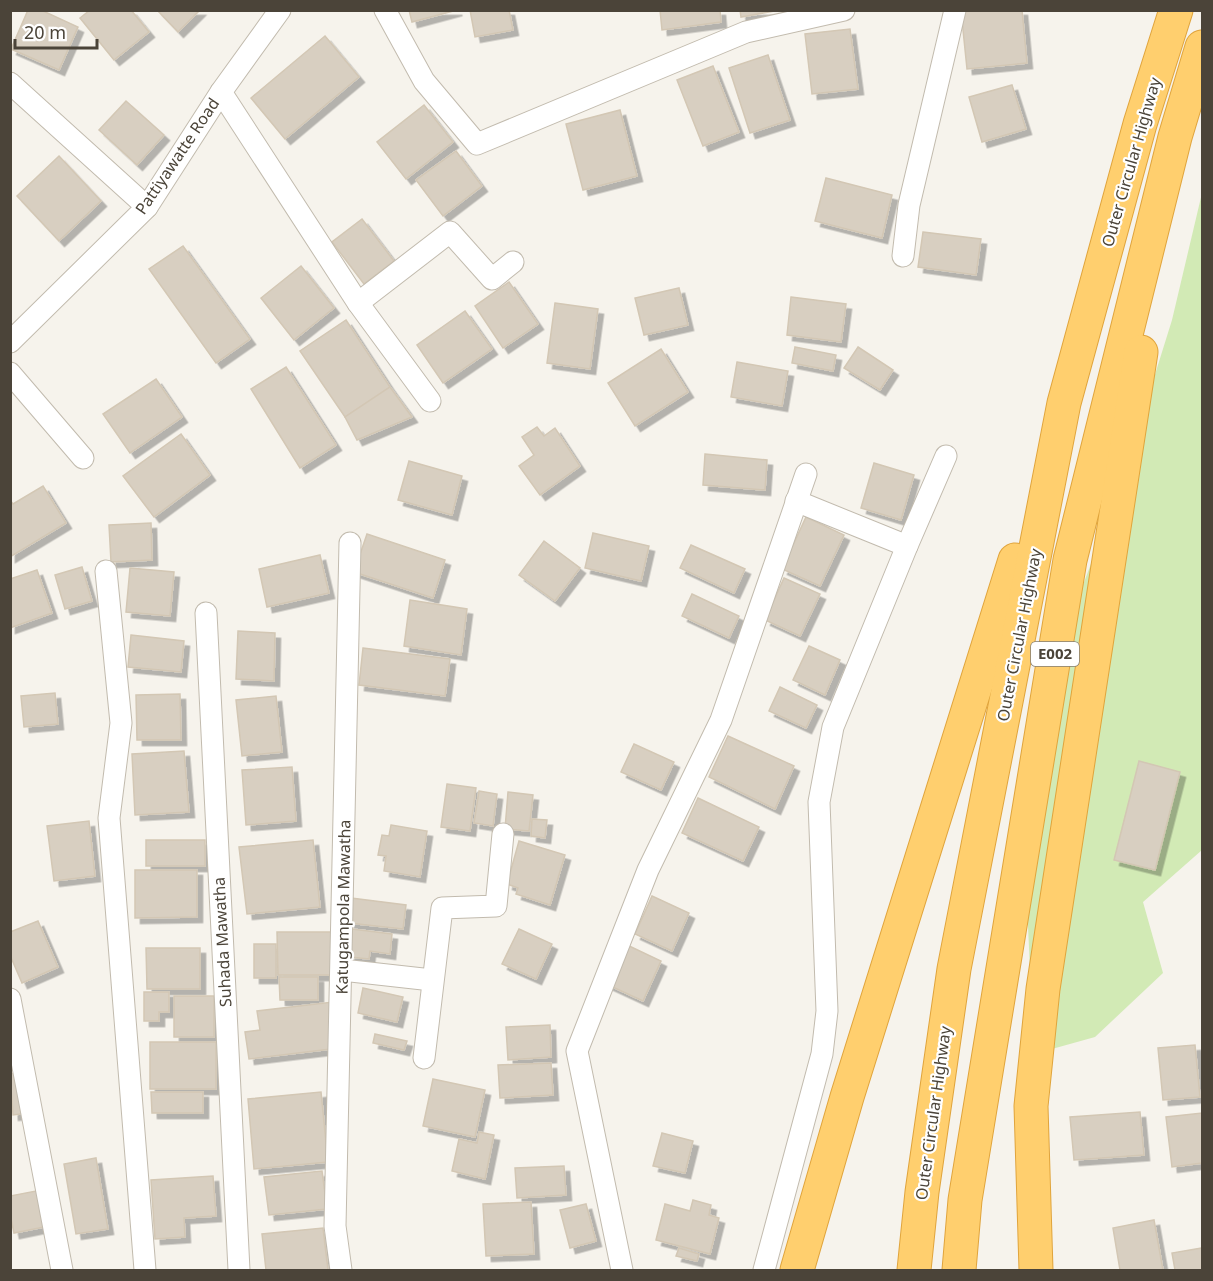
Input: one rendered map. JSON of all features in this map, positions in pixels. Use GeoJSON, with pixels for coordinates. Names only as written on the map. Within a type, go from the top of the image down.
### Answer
{"type":"FeatureCollection","features":[{"type":"Feature","properties":{"kind":"highway","name":"Outer Circular Highway"},"geometry":{"type":"LineString","coordinates":[[914,1270],[922,1192],[954,969],[1064,403],[1140,124],[1176,10]]}},
{"type":"Feature","properties":{"kind":"highway","name":"E002"},"geometry":{"type":"LineString","coordinates":[[959,1270],[965,1200],[1070,560],[1175,137],[1203,47]]}},
{"type":"Feature","properties":{"kind":"highway"},"geometry":{"type":"LineString","coordinates":[[1036,1270],[1031,1106],[1043,989],[1175,137]]}},
{"type":"Feature","properties":{"kind":"highway"},"geometry":{"type":"LineString","coordinates":[[797,1270],[847,1097],[1064,403]]}},
{"type":"Feature","properties":{"kind":"street","name":"Pattiyawatte Road"},"geometry":{"type":"LineString","coordinates":[[10,342],[147,207],[221,92],[280,10]]}},
{"type":"Feature","properties":{"kind":"street"},"geometry":{"type":"LineString","coordinates":[[385,10],[424,81],[477,144],[746,32],[844,10]]}},
{"type":"Feature","properties":{"kind":"street"},"geometry":{"type":"LineString","coordinates":[[903,256],[909,205],[955,10]]}},
{"type":"Feature","properties":{"kind":"street"},"geometry":{"type":"LineString","coordinates":[[10,83],[147,207]]}},
{"type":"Feature","properties":{"kind":"street"},"geometry":{"type":"LineString","coordinates":[[221,92],[358,303],[430,400]]}},
{"type":"Feature","properties":{"kind":"street"},"geometry":{"type":"LineString","coordinates":[[358,303],[450,232],[492,279],[513,262]]}},
{"type":"Feature","properties":{"kind":"street"},"geometry":{"type":"LineString","coordinates":[[10,373],[83,458]]}},
{"type":"Feature","properties":{"kind":"street"},"geometry":{"type":"LineString","coordinates":[[764,1270],[822,1054],[827,1011],[819,802],[833,727],[946,456]]}},
{"type":"Feature","properties":{"kind":"street"},"geometry":{"type":"LineString","coordinates":[[622,1270],[577,1051],[648,870],[721,720],[806,474]]}},
{"type":"Feature","properties":{"kind":"street"},"geometry":{"type":"LineString","coordinates":[[796,501],[907,546]]}},
{"type":"Feature","properties":{"kind":"street","name":"Katugampola Mawatha"},"geometry":{"type":"LineString","coordinates":[[341,1270],[335,1226],[350,543]]}},
{"type":"Feature","properties":{"kind":"street"},"geometry":{"type":"LineString","coordinates":[[106,571],[120,723],[109,818],[145,1270]]}},
{"type":"Feature","properties":{"kind":"street","name":"Suhada Mawatha"},"geometry":{"type":"LineString","coordinates":[[206,613],[239,1270]]}},
{"type":"Feature","properties":{"kind":"street"},"geometry":{"type":"LineString","coordinates":[[424,1058],[442,908],[496,906],[503,834]]}},
{"type":"Feature","properties":{"kind":"street"},"geometry":{"type":"LineString","coordinates":[[342,970],[432,980]]}},
{"type":"Feature","properties":{"kind":"street"},"geometry":{"type":"LineString","coordinates":[[10,999],[62,1270]]}},
{"type":"Feature","properties":{"kind":"green space"},"geometry":{"type":"Polygon","coordinates":[[[1202,193],[1202,850],[1143,902],[1163,973],[1095,1037],[1034,1054],[1027,905],[1054,661],[1118,493],[1172,320],[1202,193]]]}},
{"type":"Feature","properties":{"kind":"building"},"geometry":{"type":"Polygon","coordinates":[[[28,10],[41,10],[78,27],[59,70],[11,49],[28,10]]]}},
{"type":"Feature","properties":{"kind":"building"},"geometry":{"type":"Polygon","coordinates":[[[90,10],[131,10],[149,32],[114,60],[80,18],[90,10]]]}},
{"type":"Feature","properties":{"kind":"building"},"geometry":{"type":"Polygon","coordinates":[[[157,10],[200,10],[178,32],[157,10]]]}},
{"type":"Feature","properties":{"kind":"building"},"geometry":{"type":"Polygon","coordinates":[[[409,10],[457,10],[412,22],[409,10]]]}},
{"type":"Feature","properties":{"kind":"building"},"geometry":{"type":"Polygon","coordinates":[[[470,10],[509,10],[513,30],[475,37],[470,10]]]}},
{"type":"Feature","properties":{"kind":"building"},"geometry":{"type":"Polygon","coordinates":[[[660,10],[720,10],[721,22],[662,30],[660,10]]]}},
{"type":"Feature","properties":{"kind":"building"},"geometry":{"type":"Polygon","coordinates":[[[740,10],[780,10],[741,17],[740,10]]]}},
{"type":"Feature","properties":{"kind":"building"},"geometry":{"type":"Polygon","coordinates":[[[961,10],[1022,10],[1027,63],[967,69],[961,10]]]}},
{"type":"Feature","properties":{"kind":"building"},"geometry":{"type":"Polygon","coordinates":[[[850,29],[858,89],[812,94],[805,34],[850,29]]]}},
{"type":"Feature","properties":{"kind":"building"},"geometry":{"type":"Polygon","coordinates":[[[325,36],[359,77],[285,139],[251,98],[325,36]]]}},
{"type":"Feature","properties":{"kind":"building"},"geometry":{"type":"Polygon","coordinates":[[[768,55],[790,120],[750,133],[729,68],[768,55]]]}},
{"type":"Feature","properties":{"kind":"building"},"geometry":{"type":"Polygon","coordinates":[[[713,66],[739,132],[703,146],[677,80],[713,66]]]}},
{"type":"Feature","properties":{"kind":"building"},"geometry":{"type":"Polygon","coordinates":[[[1012,85],[1026,129],[982,142],[969,97],[1012,85]]]}},
{"type":"Feature","properties":{"kind":"building"},"geometry":{"type":"Polygon","coordinates":[[[126,101],[164,135],[137,165],[99,130],[126,101]]]}},
{"type":"Feature","properties":{"kind":"building"},"geometry":{"type":"Polygon","coordinates":[[[424,105],[453,142],[406,179],[377,142],[424,105]]]}},
{"type":"Feature","properties":{"kind":"building"},"geometry":{"type":"Polygon","coordinates":[[[620,110],[637,176],[583,190],[566,124],[620,110]]]}},
{"type":"Feature","properties":{"kind":"building"},"geometry":{"type":"Polygon","coordinates":[[[456,151],[482,186],[443,216],[416,180],[456,151]]]}},
{"type":"Feature","properties":{"kind":"building"},"geometry":{"type":"Polygon","coordinates":[[[59,156],[101,201],[59,241],[17,196],[59,156]]]}},
{"type":"Feature","properties":{"kind":"building"},"geometry":{"type":"Polygon","coordinates":[[[826,178],[892,195],[882,238],[815,221],[826,178]]]}},
{"type":"Feature","properties":{"kind":"building"},"geometry":{"type":"Polygon","coordinates":[[[362,219],[394,261],[364,284],[332,242],[362,219]]]}},
{"type":"Feature","properties":{"kind":"building"},"geometry":{"type":"Polygon","coordinates":[[[923,232],[981,239],[976,275],[918,267],[923,232]]]}},
{"type":"Feature","properties":{"kind":"building"},"geometry":{"type":"Polygon","coordinates":[[[183,246],[250,339],[216,363],[149,269],[183,246]]]}},
{"type":"Feature","properties":{"kind":"building"},"geometry":{"type":"Polygon","coordinates":[[[301,266],[334,308],[294,340],[261,298],[301,266]]]}},
{"type":"Feature","properties":{"kind":"building"},"geometry":{"type":"Polygon","coordinates":[[[509,282],[538,324],[503,348],[475,306],[509,282]]]}},
{"type":"Feature","properties":{"kind":"building"},"geometry":{"type":"Polygon","coordinates":[[[679,288],[688,325],[644,335],[635,298],[679,288]]]}},
{"type":"Feature","properties":{"kind":"building"},"geometry":{"type":"Polygon","coordinates":[[[791,297],[846,304],[841,342],[787,335],[791,297]]]}},
{"type":"Feature","properties":{"kind":"building"},"geometry":{"type":"Polygon","coordinates":[[[555,303],[598,309],[590,369],[547,363],[555,303]]]}},
{"type":"Feature","properties":{"kind":"building"},"geometry":{"type":"Polygon","coordinates":[[[465,311],[492,349],[443,383],[417,345],[465,311]]]}},
{"type":"Feature","properties":{"kind":"building"},"geometry":{"type":"Polygon","coordinates":[[[346,320],[390,387],[345,417],[300,351],[346,320]]]}},
{"type":"Feature","properties":{"kind":"building"},"geometry":{"type":"Polygon","coordinates":[[[795,347],[836,355],[833,371],[792,363],[795,347]]]}},
{"type":"Feature","properties":{"kind":"building"},"geometry":{"type":"Polygon","coordinates":[[[858,347],[893,370],[880,390],[844,368],[858,347]]]}},
{"type":"Feature","properties":{"kind":"building"},"geometry":{"type":"Polygon","coordinates":[[[661,349],[688,392],[635,426],[608,383],[661,349]]]}},
{"type":"Feature","properties":{"kind":"building"},"geometry":{"type":"Polygon","coordinates":[[[737,362],[788,371],[782,406],[731,397],[737,362]]]}},
{"type":"Feature","properties":{"kind":"building"},"geometry":{"type":"Polygon","coordinates":[[[286,367],[336,445],[300,468],[251,389],[286,367]]]}},
{"type":"Feature","properties":{"kind":"building"},"geometry":{"type":"Polygon","coordinates":[[[156,379],[182,417],[130,453],[103,414],[156,379]]]}},
{"type":"Feature","properties":{"kind":"building"},"geometry":{"type":"Polygon","coordinates":[[[390,387],[412,417],[357,440],[345,417],[390,387]]]}},
{"type":"Feature","properties":{"kind":"building"},"geometry":{"type":"Polygon","coordinates":[[[537,427],[544,436],[555,428],[580,466],[540,495],[519,466],[534,455],[522,437],[537,427]]]}},
{"type":"Feature","properties":{"kind":"building"},"geometry":{"type":"Polygon","coordinates":[[[181,434],[210,475],[154,517],[123,476],[181,434]]]}},
{"type":"Feature","properties":{"kind":"building"},"geometry":{"type":"Polygon","coordinates":[[[705,454],[767,460],[765,490],[703,485],[705,454]]]}},
{"type":"Feature","properties":{"kind":"building"},"geometry":{"type":"Polygon","coordinates":[[[409,461],[462,476],[452,515],[398,500],[409,461]]]}},
{"type":"Feature","properties":{"kind":"building"},"geometry":{"type":"Polygon","coordinates":[[[874,463],[914,475],[901,520],[861,508],[874,463]]]}},
{"type":"Feature","properties":{"kind":"building"},"geometry":{"type":"Polygon","coordinates":[[[43,486],[66,523],[10,557],[10,500],[13,504],[43,486]]]}},
{"type":"Feature","properties":{"kind":"building"},"geometry":{"type":"Polygon","coordinates":[[[806,517],[844,535],[820,586],[782,569],[806,517]]]}},
{"type":"Feature","properties":{"kind":"building"},"geometry":{"type":"Polygon","coordinates":[[[151,523],[152,560],[111,562],[109,525],[151,523]]]}},
{"type":"Feature","properties":{"kind":"building"},"geometry":{"type":"Polygon","coordinates":[[[593,533],[649,546],[641,581],[585,568],[593,533]]]}},
{"type":"Feature","properties":{"kind":"building"},"geometry":{"type":"Polygon","coordinates":[[[367,534],[445,560],[433,598],[354,572],[367,534]]]}},
{"type":"Feature","properties":{"kind":"building"},"geometry":{"type":"Polygon","coordinates":[[[544,541],[580,568],[555,601],[519,575],[544,541]]]}},
{"type":"Feature","properties":{"kind":"building"},"geometry":{"type":"Polygon","coordinates":[[[691,545],[745,569],[734,593],[680,568],[691,545]]]}},
{"type":"Feature","properties":{"kind":"building"},"geometry":{"type":"Polygon","coordinates":[[[320,555],[329,593],[267,607],[259,569],[320,555]]]}},
{"type":"Feature","properties":{"kind":"building"},"geometry":{"type":"Polygon","coordinates":[[[82,567],[92,601],[65,609],[55,575],[82,567]]]}},
{"type":"Feature","properties":{"kind":"building"},"geometry":{"type":"Polygon","coordinates":[[[130,568],[174,572],[170,616],[126,612],[130,568]]]}},
{"type":"Feature","properties":{"kind":"building"},"geometry":{"type":"Polygon","coordinates":[[[37,570],[52,613],[10,628],[10,579],[37,570]]]}},
{"type":"Feature","properties":{"kind":"building"},"geometry":{"type":"Polygon","coordinates":[[[784,578],[820,594],[800,636],[765,620],[784,578]]]}},
{"type":"Feature","properties":{"kind":"building"},"geometry":{"type":"Polygon","coordinates":[[[692,594],[739,616],[729,638],[682,616],[692,594]]]}},
{"type":"Feature","properties":{"kind":"building"},"geometry":{"type":"Polygon","coordinates":[[[410,600],[467,609],[461,655],[404,646],[410,600]]]}},
{"type":"Feature","properties":{"kind":"building"},"geometry":{"type":"Polygon","coordinates":[[[238,631],[275,633],[274,681],[236,679],[238,631]]]}},
{"type":"Feature","properties":{"kind":"building"},"geometry":{"type":"Polygon","coordinates":[[[131,635],[184,641],[181,672],[128,667],[131,635]]]}},
{"type":"Feature","properties":{"kind":"building"},"geometry":{"type":"Polygon","coordinates":[[[809,646],[840,660],[825,695],[793,680],[809,646]]]}},
{"type":"Feature","properties":{"kind":"building"},"geometry":{"type":"Polygon","coordinates":[[[363,648],[450,659],[445,696],[359,685],[363,648]]]}},
{"type":"Feature","properties":{"kind":"building"},"geometry":{"type":"Polygon","coordinates":[[[780,687],[817,705],[806,728],[769,711],[780,687]]]}},
{"type":"Feature","properties":{"kind":"building"},"geometry":{"type":"Polygon","coordinates":[[[55,693],[58,724],[24,727],[21,696],[55,693]]]}},
{"type":"Feature","properties":{"kind":"building"},"geometry":{"type":"Polygon","coordinates":[[[180,694],[181,740],[137,740],[136,695],[180,694]]]}},
{"type":"Feature","properties":{"kind":"building"},"geometry":{"type":"Polygon","coordinates":[[[276,696],[282,752],[242,756],[236,700],[276,696]]]}},
{"type":"Feature","properties":{"kind":"building"},"geometry":{"type":"Polygon","coordinates":[[[728,736],[794,766],[775,809],[709,777],[728,736]]]}},
{"type":"Feature","properties":{"kind":"building"},"geometry":{"type":"Polygon","coordinates":[[[634,744],[674,762],[661,790],[621,772],[634,744]]]}},
{"type":"Feature","properties":{"kind":"building"},"geometry":{"type":"Polygon","coordinates":[[[184,751],[189,812],[135,815],[132,754],[184,751]]]}},
{"type":"Feature","properties":{"kind":"building"},"geometry":{"type":"Polygon","coordinates":[[[1139,761],[1180,772],[1155,870],[1114,860],[1139,761]]]}},
{"type":"Feature","properties":{"kind":"building"},"geometry":{"type":"Polygon","coordinates":[[[292,767],[296,821],[246,825],[242,770],[292,767]]]}},
{"type":"Feature","properties":{"kind":"building"},"geometry":{"type":"Polygon","coordinates":[[[447,784],[476,788],[470,831],[441,827],[447,784]]]}},
{"type":"Feature","properties":{"kind":"building"},"geometry":{"type":"Polygon","coordinates":[[[479,791],[497,794],[493,826],[474,823],[479,791]]]}},
{"type":"Feature","properties":{"kind":"building"},"geometry":{"type":"Polygon","coordinates":[[[508,792],[533,795],[529,831],[505,829],[508,792]]]}},
{"type":"Feature","properties":{"kind":"building"},"geometry":{"type":"Polygon","coordinates":[[[698,798],[759,827],[743,861],[682,833],[698,798]]]}},
{"type":"Feature","properties":{"kind":"building"},"geometry":{"type":"Polygon","coordinates":[[[532,819],[547,820],[545,838],[531,836],[532,819]]]}},
{"type":"Feature","properties":{"kind":"building"},"geometry":{"type":"Polygon","coordinates":[[[89,821],[95,876],[54,881],[47,826],[89,821]]]}},
{"type":"Feature","properties":{"kind":"building"},"geometry":{"type":"Polygon","coordinates":[[[391,825],[427,831],[420,877],[384,871],[386,856],[378,855],[382,835],[389,836],[391,825]]]}},
{"type":"Feature","properties":{"kind":"building"},"geometry":{"type":"Polygon","coordinates":[[[146,840],[205,840],[205,866],[146,866],[146,840]]]}},
{"type":"Feature","properties":{"kind":"building"},"geometry":{"type":"Polygon","coordinates":[[[313,840],[320,907],[247,914],[239,847],[313,840]]]}},
{"type":"Feature","properties":{"kind":"building"},"geometry":{"type":"Polygon","coordinates":[[[519,841],[565,855],[550,905],[516,894],[518,888],[507,884],[519,841]]]}},
{"type":"Feature","properties":{"kind":"building"},"geometry":{"type":"Polygon","coordinates":[[[135,870],[197,870],[197,917],[135,918],[135,870]]]}},
{"type":"Feature","properties":{"kind":"building"},"geometry":{"type":"Polygon","coordinates":[[[652,896],[689,913],[672,951],[635,934],[652,896]]]}},
{"type":"Feature","properties":{"kind":"building"},"geometry":{"type":"Polygon","coordinates":[[[351,898],[406,905],[403,929],[349,923],[351,898]]]}},
{"type":"Feature","properties":{"kind":"building"},"geometry":{"type":"Polygon","coordinates":[[[38,921],[58,967],[22,983],[10,955],[10,932],[38,921]]]}},
{"type":"Feature","properties":{"kind":"building"},"geometry":{"type":"Polygon","coordinates":[[[352,929],[392,934],[390,954],[370,951],[369,959],[349,957],[352,929]]]}},
{"type":"Feature","properties":{"kind":"building"},"geometry":{"type":"Polygon","coordinates":[[[519,929],[552,944],[536,979],[502,964],[519,929]]]}},
{"type":"Feature","properties":{"kind":"building"},"geometry":{"type":"Polygon","coordinates":[[[277,932],[331,932],[331,975],[278,975],[277,932]]]}},
{"type":"Feature","properties":{"kind":"building"},"geometry":{"type":"Polygon","coordinates":[[[254,944],[276,944],[276,978],[254,978],[254,944]]]}},
{"type":"Feature","properties":{"kind":"building"},"geometry":{"type":"Polygon","coordinates":[[[625,944],[661,961],[643,1001],[606,984],[625,944]]]}},
{"type":"Feature","properties":{"kind":"building"},"geometry":{"type":"Polygon","coordinates":[[[146,948],[200,948],[200,989],[147,989],[146,948]]]}},
{"type":"Feature","properties":{"kind":"building"},"geometry":{"type":"Polygon","coordinates":[[[279,977],[318,977],[318,1000],[280,1000],[279,977]]]}},
{"type":"Feature","properties":{"kind":"building"},"geometry":{"type":"Polygon","coordinates":[[[363,988],[403,997],[397,1022],[358,1013],[363,988]]]}},
{"type":"Feature","properties":{"kind":"building"},"geometry":{"type":"Polygon","coordinates":[[[144,992],[169,992],[169,1012],[159,1012],[159,1021],[144,1021],[144,992]]]}},
{"type":"Feature","properties":{"kind":"building"},"geometry":{"type":"Polygon","coordinates":[[[174,996],[214,996],[214,1037],[174,1037],[174,996]]]}},
{"type":"Feature","properties":{"kind":"building"},"geometry":{"type":"Polygon","coordinates":[[[333,1002],[339,1048],[249,1059],[245,1032],[260,1030],[257,1011],[333,1002]]]}},
{"type":"Feature","properties":{"kind":"building"},"geometry":{"type":"Polygon","coordinates":[[[550,1025],[551,1057],[508,1060],[506,1027],[550,1025]]]}},
{"type":"Feature","properties":{"kind":"building"},"geometry":{"type":"Polygon","coordinates":[[[375,1034],[407,1041],[404,1050],[373,1043],[375,1034]]]}},
{"type":"Feature","properties":{"kind":"building"},"geometry":{"type":"Polygon","coordinates":[[[150,1042],[216,1042],[216,1089],[150,1089],[150,1042]]]}},
{"type":"Feature","properties":{"kind":"building"},"geometry":{"type":"Polygon","coordinates":[[[1195,1045],[1200,1097],[1163,1100],[1158,1048],[1195,1045]]]}},
{"type":"Feature","properties":{"kind":"building"},"geometry":{"type":"Polygon","coordinates":[[[551,1063],[553,1095],[500,1098],[498,1065],[551,1063]]]}},
{"type":"Feature","properties":{"kind":"building"},"geometry":{"type":"Polygon","coordinates":[[[23,1072],[28,1113],[13,1115],[10,1074],[23,1072]]]}},
{"type":"Feature","properties":{"kind":"building"},"geometry":{"type":"Polygon","coordinates":[[[433,1079],[485,1090],[475,1137],[423,1126],[433,1079]]]}},
{"type":"Feature","properties":{"kind":"building"},"geometry":{"type":"Polygon","coordinates":[[[151,1092],[203,1092],[203,1113],[152,1113],[151,1092]]]}},
{"type":"Feature","properties":{"kind":"building"},"geometry":{"type":"Polygon","coordinates":[[[321,1092],[328,1162],[254,1169],[248,1099],[321,1092]]]}},
{"type":"Feature","properties":{"kind":"building"},"geometry":{"type":"Polygon","coordinates":[[[1140,1112],[1144,1155],[1074,1160],[1070,1117],[1140,1112]]]}},
{"type":"Feature","properties":{"kind":"building"},"geometry":{"type":"Polygon","coordinates":[[[1202,1113],[1202,1163],[1172,1167],[1166,1117],[1202,1113]]]}},
{"type":"Feature","properties":{"kind":"building"},"geometry":{"type":"Polygon","coordinates":[[[479,1132],[494,1135],[485,1179],[452,1171],[459,1139],[477,1143],[479,1132]]]}},
{"type":"Feature","properties":{"kind":"building"},"geometry":{"type":"Polygon","coordinates":[[[662,1133],[693,1141],[685,1173],[653,1166],[662,1133]]]}},
{"type":"Feature","properties":{"kind":"building"},"geometry":{"type":"Polygon","coordinates":[[[96,1158],[108,1229],[76,1234],[64,1164],[96,1158]]]}},
{"type":"Feature","properties":{"kind":"building"},"geometry":{"type":"Polygon","coordinates":[[[564,1166],[566,1195],[517,1198],[515,1168],[564,1166]]]}},
{"type":"Feature","properties":{"kind":"building"},"geometry":{"type":"Polygon","coordinates":[[[322,1171],[327,1209],[269,1215],[264,1177],[322,1171]]]}},
{"type":"Feature","properties":{"kind":"building"},"geometry":{"type":"Polygon","coordinates":[[[213,1176],[216,1216],[184,1218],[185,1237],[155,1239],[151,1180],[213,1176]]]}},
{"type":"Feature","properties":{"kind":"building"},"geometry":{"type":"Polygon","coordinates":[[[41,1190],[49,1226],[14,1233],[10,1214],[10,1196],[41,1190]]]}},
{"type":"Feature","properties":{"kind":"building"},"geometry":{"type":"Polygon","coordinates":[[[693,1200],[711,1205],[709,1215],[719,1218],[710,1254],[656,1240],[665,1204],[690,1211],[693,1200]]]}},
{"type":"Feature","properties":{"kind":"building"},"geometry":{"type":"Polygon","coordinates":[[[531,1202],[534,1254],[486,1256],[483,1204],[531,1202]]]}},
{"type":"Feature","properties":{"kind":"building"},"geometry":{"type":"Polygon","coordinates":[[[586,1204],[596,1241],[570,1248],[560,1210],[586,1204]]]}},
{"type":"Feature","properties":{"kind":"building"},"geometry":{"type":"Polygon","coordinates":[[[1154,1220],[1163,1270],[1120,1270],[1113,1228],[1154,1220]]]}},
{"type":"Feature","properties":{"kind":"building"},"geometry":{"type":"Polygon","coordinates":[[[323,1228],[328,1270],[266,1270],[262,1234],[323,1228]]]}},
{"type":"Feature","properties":{"kind":"building"},"geometry":{"type":"Polygon","coordinates":[[[679,1248],[699,1254],[697,1261],[676,1256],[679,1248]]]}},
{"type":"Feature","properties":{"kind":"building"},"geometry":{"type":"Polygon","coordinates":[[[1202,1248],[1202,1270],[1175,1270],[1172,1253],[1202,1248]]]}}]}
